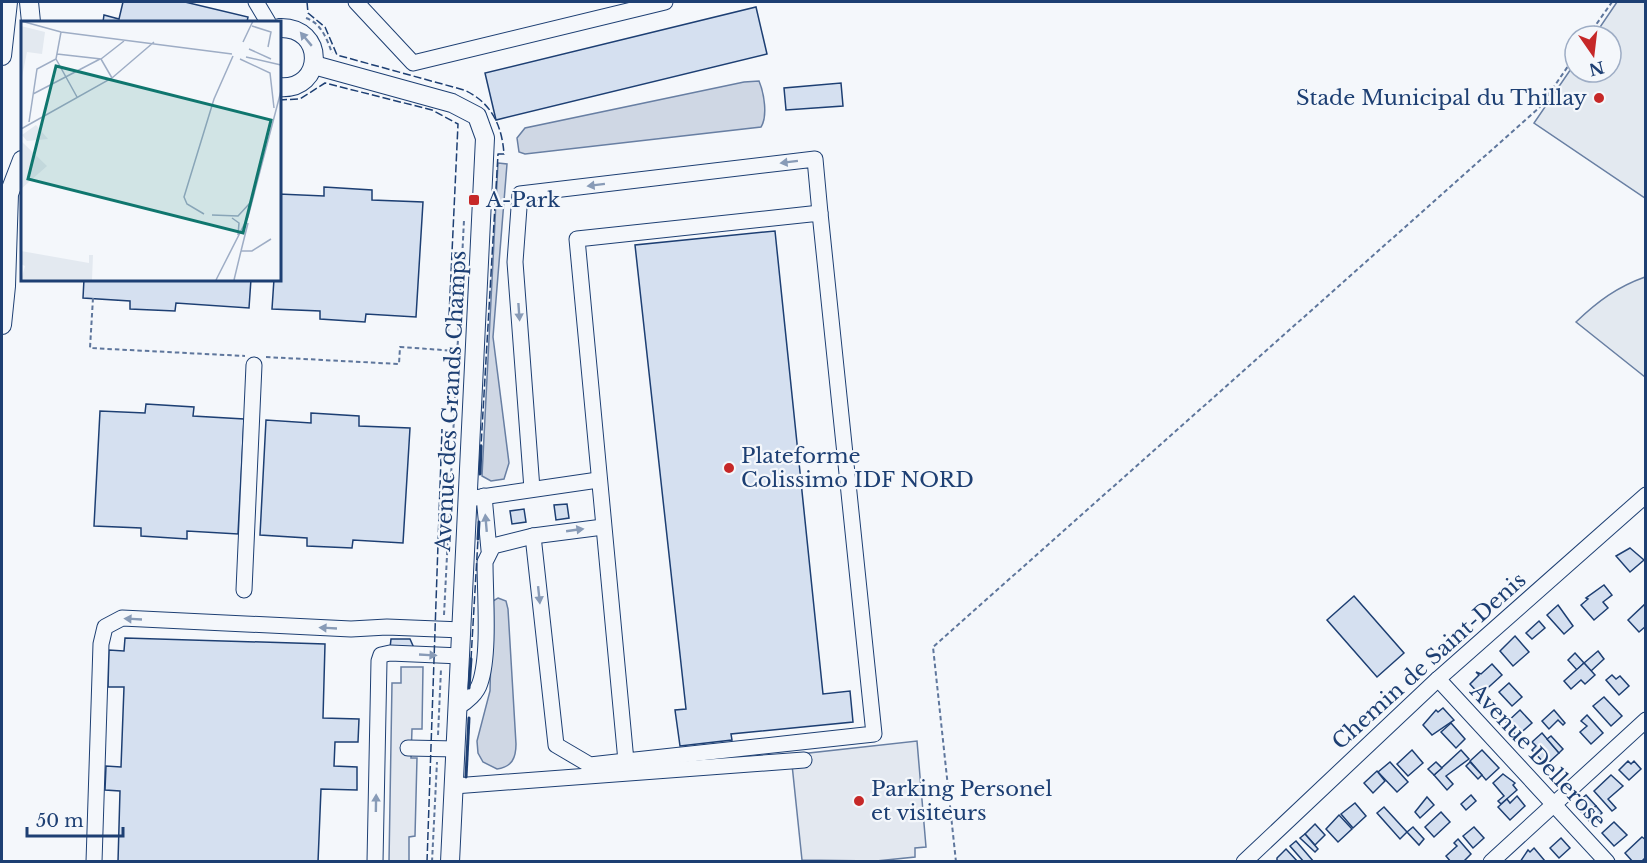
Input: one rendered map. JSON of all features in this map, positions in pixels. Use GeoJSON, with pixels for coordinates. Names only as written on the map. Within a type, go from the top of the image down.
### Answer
{"type":"FeatureCollection","features":[{"type":"Feature","properties":{"kind":"main road"},"geometry":{"type":"LineString","coordinates":[[2,56],[8,2]]}},
{"type":"Feature","properties":{"kind":"main road"},"geometry":{"type":"LineString","coordinates":[[29,2],[31,21]]}},
{"type":"Feature","properties":{"kind":"main road"},"geometry":{"type":"LineString","coordinates":[[280,28],[294,29],[306,37],[314,50],[314,65],[302,82],[288,88],[280,87]]}},
{"type":"Feature","properties":{"kind":"main road","name":"Avenue des Grands Champs"},"geometry":{"type":"LineString","coordinates":[[314,65],[452,103],[477,116],[485,138],[476,498],[460,656],[450,861]]}},
{"type":"Feature","properties":{"kind":"main road"},"geometry":{"type":"LineString","coordinates":[[2,325],[6,286],[9,194],[21,163]]}},
{"type":"Feature","properties":{"kind":"street"},"geometry":{"type":"LineString","coordinates":[[256,2],[267,21]]}},
{"type":"Feature","properties":{"kind":"street"},"geometry":{"type":"LineString","coordinates":[[356,2],[412,63],[665,2]]}},
{"type":"Feature","properties":{"kind":"street"},"geometry":{"type":"LineString","coordinates":[[532,489],[515,262],[520,194],[815,159],[874,734],[590,765],[556,746],[533,536]]}},
{"type":"Feature","properties":{"kind":"street"},"geometry":{"type":"LineString","coordinates":[[626,761],[577,239],[820,213]]}},
{"type":"Feature","properties":{"kind":"street"},"geometry":{"type":"LineString","coordinates":[[244,590],[254,365]]}},
{"type":"Feature","properties":{"kind":"street"},"geometry":{"type":"LineString","coordinates":[[489,550],[476,498],[598,480]]}},
{"type":"Feature","properties":{"kind":"street","name":"Chemin de Saint-Denis"},"geometry":{"type":"LineString","coordinates":[[1244,861],[1437,679],[1646,495]]}},
{"type":"Feature","properties":{"kind":"street"},"geometry":{"type":"LineString","coordinates":[[459,707],[468,701],[480,685],[484,658],[485,562],[489,550],[493,546],[533,536],[603,527]]}},
{"type":"Feature","properties":{"kind":"street"},"geometry":{"type":"LineString","coordinates":[[94,861],[101,644],[105,627],[122,618],[351,629],[387,627],[462,630]]}},
{"type":"Feature","properties":{"kind":"street"},"geometry":{"type":"LineString","coordinates":[[375,861],[381,655],[390,653],[460,656]]}},
{"type":"Feature","properties":{"kind":"street","name":"Avenue Dellerose"},"geometry":{"type":"LineString","coordinates":[[1437,679],[1608,861]]}},
{"type":"Feature","properties":{"kind":"street"},"geometry":{"type":"LineString","coordinates":[[1491,861],[1646,720]]}},
{"type":"Feature","properties":{"kind":"street"},"geometry":{"type":"LineString","coordinates":[[408,748],[456,749]]}},
{"type":"Feature","properties":{"kind":"street"},"geometry":{"type":"LineString","coordinates":[[454,786],[804,760]]}},
{"type":"Feature","properties":{"kind":"path"},"geometry":{"type":"LineString","coordinates":[[1596,24],[1612,2]]}},
{"type":"Feature","properties":{"kind":"path"},"geometry":{"type":"LineString","coordinates":[[302,17],[313,20],[327,37],[333,56]]}},
{"type":"Feature","properties":{"kind":"path"},"geometry":{"type":"LineString","coordinates":[[956,861],[933,647],[1540,107],[1563,73]]}},
{"type":"Feature","properties":{"kind":"path"},"geometry":{"type":"LineString","coordinates":[[443,630],[465,213]]}},
{"type":"Feature","properties":{"kind":"path"},"geometry":{"type":"LineString","coordinates":[[432,861],[442,656]]}},
{"type":"Feature","properties":{"kind":"shaded area","name":"Stade Municipal du Thillay"},"geometry":{"type":"Polygon","coordinates":[[[1617,2],[1645,2],[1645,198],[1534,123],[1563,81],[1563,84],[1623,84],[1623,24],[1602,24],[1617,2]]]}},
{"type":"Feature","properties":{"kind":"shaded area"},"geometry":{"type":"Polygon","coordinates":[[[759,81],[764,104],[761,127],[525,154],[519,152],[517,138],[525,128],[744,82],[759,81]]]}},
{"type":"Feature","properties":{"kind":"shaded area"},"geometry":{"type":"Polygon","coordinates":[[[498,163],[507,164],[493,337],[509,463],[504,479],[491,481],[482,476],[498,163]]]}},
{"type":"Feature","properties":{"kind":"shaded area"},"geometry":{"type":"Polygon","coordinates":[[[1646,277],[1645,377],[1576,322],[1608,295],[1646,277]]]}},
{"type":"Feature","properties":{"kind":"shaded area"},"geometry":{"type":"Polygon","coordinates":[[[498,598],[506,601],[508,609],[516,744],[515,754],[510,764],[497,769],[483,762],[478,753],[477,741],[490,691],[492,609],[493,601],[498,598]]]}},
{"type":"Feature","properties":{"kind":"shaded area"},"geometry":{"type":"Polygon","coordinates":[[[401,667],[423,667],[422,729],[412,729],[411,758],[417,758],[415,836],[409,837],[409,861],[389,862],[392,683],[401,683],[401,667]]]}},
{"type":"Feature","properties":{"kind":"shaded area","name":"Parking Personel et visiteurs"},"geometry":{"type":"Polygon","coordinates":[[[917,741],[926,847],[915,848],[915,857],[876,861],[802,860],[791,755],[917,741]]]}},
{"type":"Feature","properties":{"kind":"building"},"geometry":{"type":"Polygon","coordinates":[[[123,2],[185,2],[248,17],[247,21],[103,21],[104,15],[119,19],[123,2]]]}},
{"type":"Feature","properties":{"kind":"building"},"geometry":{"type":"Polygon","coordinates":[[[756,7],[767,54],[496,120],[485,73],[756,7]]]}},
{"type":"Feature","properties":{"kind":"building"},"geometry":{"type":"Polygon","coordinates":[[[841,83],[843,106],[786,110],[784,88],[841,83]]]}},
{"type":"Feature","properties":{"kind":"building"},"geometry":{"type":"Polygon","coordinates":[[[324,187],[372,190],[372,200],[423,202],[416,317],[366,314],[365,322],[320,319],[320,311],[272,309],[274,280],[280,280],[280,194],[324,196],[324,187]]]}},
{"type":"Feature","properties":{"kind":"building","name":"Plateforme Colissimo IDF NORD"},"geometry":{"type":"Polygon","coordinates":[[[775,231],[823,694],[850,691],[853,722],[731,734],[732,740],[680,746],[675,710],[686,709],[635,245],[775,231]]]}},
{"type":"Feature","properties":{"kind":"building"},"geometry":{"type":"Polygon","coordinates":[[[84,280],[251,280],[249,308],[176,303],[175,311],[130,309],[130,301],[83,298],[84,280]]]}},
{"type":"Feature","properties":{"kind":"building"},"geometry":{"type":"Polygon","coordinates":[[[146,404],[194,407],[193,416],[244,419],[238,534],[187,531],[187,539],[141,536],[141,528],[94,526],[100,411],[145,413],[146,404]]]}},
{"type":"Feature","properties":{"kind":"building"},"geometry":{"type":"Polygon","coordinates":[[[311,413],[359,416],[359,426],[410,428],[403,543],[353,540],[352,548],[307,546],[307,538],[260,535],[266,420],[311,423],[311,413]]]}},
{"type":"Feature","properties":{"kind":"building"},"geometry":{"type":"Polygon","coordinates":[[[567,504],[569,518],[556,520],[554,505],[567,504]]]}},
{"type":"Feature","properties":{"kind":"building"},"geometry":{"type":"Polygon","coordinates":[[[524,509],[526,522],[512,524],[510,511],[524,509]]]}},
{"type":"Feature","properties":{"kind":"building"},"geometry":{"type":"Polygon","coordinates":[[[1630,548],[1644,560],[1630,572],[1616,556],[1630,548]]]}},
{"type":"Feature","properties":{"kind":"building"},"geometry":{"type":"Polygon","coordinates":[[[1604,585],[1612,595],[1603,602],[1608,608],[1594,620],[1581,605],[1588,599],[1586,598],[1604,585]]]}},
{"type":"Feature","properties":{"kind":"building"},"geometry":{"type":"Polygon","coordinates":[[[1354,596],[1404,653],[1377,677],[1327,620],[1354,596]]]}},
{"type":"Feature","properties":{"kind":"building"},"geometry":{"type":"Polygon","coordinates":[[[1645,604],[1646,626],[1639,632],[1628,620],[1645,604]]]}},
{"type":"Feature","properties":{"kind":"building"},"geometry":{"type":"Polygon","coordinates":[[[1558,605],[1573,626],[1564,634],[1547,615],[1558,605]]]}},
{"type":"Feature","properties":{"kind":"building"},"geometry":{"type":"Polygon","coordinates":[[[1539,621],[1545,628],[1532,639],[1526,633],[1539,621]]]}},
{"type":"Feature","properties":{"kind":"building"},"geometry":{"type":"Polygon","coordinates":[[[1515,636],[1529,652],[1513,666],[1500,651],[1515,636]]]}},
{"type":"Feature","properties":{"kind":"building"},"geometry":{"type":"Polygon","coordinates":[[[125,638],[325,644],[323,718],[359,719],[358,742],[335,742],[334,766],[357,767],[357,790],[321,789],[318,862],[118,862],[120,791],[105,790],[106,766],[121,767],[124,687],[108,687],[109,650],[124,651],[125,638]]]}},
{"type":"Feature","properties":{"kind":"building"},"geometry":{"type":"Polygon","coordinates":[[[391,639],[410,639],[414,648],[390,648],[391,639]]]}},
{"type":"Feature","properties":{"kind":"building"},"geometry":{"type":"Polygon","coordinates":[[[1598,651],[1604,659],[1591,671],[1584,663],[1598,651]]]}},
{"type":"Feature","properties":{"kind":"building"},"geometry":{"type":"Polygon","coordinates":[[[1575,653],[1584,663],[1577,670],[1568,660],[1575,653]]]}},
{"type":"Feature","properties":{"kind":"building"},"geometry":{"type":"Polygon","coordinates":[[[1584,663],[1595,675],[1585,684],[1581,680],[1571,689],[1564,681],[1584,663]]]}},
{"type":"Feature","properties":{"kind":"building"},"geometry":{"type":"Polygon","coordinates":[[[1492,664],[1502,675],[1480,695],[1470,684],[1479,675],[1476,672],[1481,674],[1492,664]]]}},
{"type":"Feature","properties":{"kind":"building"},"geometry":{"type":"Polygon","coordinates":[[[1612,675],[1616,679],[1620,676],[1629,686],[1619,695],[1606,680],[1612,675]]]}},
{"type":"Feature","properties":{"kind":"building"},"geometry":{"type":"Polygon","coordinates":[[[1509,683],[1522,697],[1512,706],[1499,692],[1509,683]]]}},
{"type":"Feature","properties":{"kind":"building"},"geometry":{"type":"Polygon","coordinates":[[[1604,697],[1622,716],[1611,726],[1593,706],[1604,697]]]}},
{"type":"Feature","properties":{"kind":"building"},"geometry":{"type":"Polygon","coordinates":[[[1443,708],[1454,720],[1432,735],[1423,725],[1436,710],[1438,712],[1443,708]]]}},
{"type":"Feature","properties":{"kind":"building"},"geometry":{"type":"Polygon","coordinates":[[[1520,710],[1532,723],[1517,736],[1506,723],[1520,710]]]}},
{"type":"Feature","properties":{"kind":"building"},"geometry":{"type":"Polygon","coordinates":[[[1554,710],[1565,723],[1563,725],[1558,720],[1549,729],[1542,721],[1554,710]]]}},
{"type":"Feature","properties":{"kind":"building"},"geometry":{"type":"Polygon","coordinates":[[[1587,715],[1603,733],[1591,744],[1580,732],[1587,726],[1581,721],[1587,715]]]}},
{"type":"Feature","properties":{"kind":"building"},"geometry":{"type":"Polygon","coordinates":[[[1451,723],[1465,739],[1456,748],[1441,732],[1451,723]]]}},
{"type":"Feature","properties":{"kind":"building"},"geometry":{"type":"Polygon","coordinates":[[[1542,733],[1559,753],[1546,765],[1532,750],[1536,746],[1532,742],[1542,733]]]}},
{"type":"Feature","properties":{"kind":"building"},"geometry":{"type":"Polygon","coordinates":[[[1551,736],[1563,749],[1559,753],[1547,739],[1551,736]]]}},
{"type":"Feature","properties":{"kind":"building"},"geometry":{"type":"Polygon","coordinates":[[[1412,750],[1423,763],[1408,776],[1397,764],[1412,750]]]}},
{"type":"Feature","properties":{"kind":"building"},"geometry":{"type":"Polygon","coordinates":[[[1461,750],[1469,759],[1446,776],[1453,784],[1447,790],[1434,775],[1461,750]]]}},
{"type":"Feature","properties":{"kind":"building"},"geometry":{"type":"Polygon","coordinates":[[[1482,750],[1499,768],[1486,780],[1470,761],[1482,750]]]}},
{"type":"Feature","properties":{"kind":"building"},"geometry":{"type":"Polygon","coordinates":[[[1628,761],[1631,764],[1634,761],[1641,769],[1629,780],[1619,770],[1628,761]]]}},
{"type":"Feature","properties":{"kind":"building"},"geometry":{"type":"Polygon","coordinates":[[[1390,762],[1408,782],[1397,792],[1378,772],[1390,762]]]}},
{"type":"Feature","properties":{"kind":"building"},"geometry":{"type":"Polygon","coordinates":[[[1436,762],[1442,768],[1434,775],[1428,769],[1436,762]]]}},
{"type":"Feature","properties":{"kind":"building"},"geometry":{"type":"Polygon","coordinates":[[[1470,762],[1482,775],[1478,779],[1466,766],[1470,762]]]}},
{"type":"Feature","properties":{"kind":"building"},"geometry":{"type":"Polygon","coordinates":[[[1377,771],[1385,781],[1373,793],[1364,783],[1377,771]]]}},
{"type":"Feature","properties":{"kind":"building"},"geometry":{"type":"Polygon","coordinates":[[[1503,774],[1515,783],[1513,785],[1517,790],[1501,804],[1498,801],[1504,796],[1493,783],[1503,774]]]}},
{"type":"Feature","properties":{"kind":"building"},"geometry":{"type":"Polygon","coordinates":[[[1611,775],[1623,786],[1608,799],[1616,808],[1612,811],[1594,791],[1611,775]]]}},
{"type":"Feature","properties":{"kind":"building"},"geometry":{"type":"Polygon","coordinates":[[[1471,795],[1476,801],[1466,810],[1461,804],[1471,795]]]}},
{"type":"Feature","properties":{"kind":"building"},"geometry":{"type":"Polygon","coordinates":[[[1586,795],[1596,806],[1585,816],[1577,808],[1578,802],[1586,795]]]}},
{"type":"Feature","properties":{"kind":"building"},"geometry":{"type":"Polygon","coordinates":[[[1517,796],[1525,806],[1510,820],[1498,807],[1507,799],[1510,803],[1517,796]]]}},
{"type":"Feature","properties":{"kind":"building"},"geometry":{"type":"Polygon","coordinates":[[[1427,797],[1434,805],[1420,818],[1415,812],[1427,797]]]}},
{"type":"Feature","properties":{"kind":"building"},"geometry":{"type":"Polygon","coordinates":[[[1355,803],[1366,816],[1353,828],[1341,814],[1355,803]]]}},
{"type":"Feature","properties":{"kind":"building"},"geometry":{"type":"Polygon","coordinates":[[[1596,806],[1602,813],[1591,823],[1585,816],[1596,806]]]}},
{"type":"Feature","properties":{"kind":"building"},"geometry":{"type":"Polygon","coordinates":[[[1384,807],[1407,832],[1400,839],[1377,813],[1384,807]]]}},
{"type":"Feature","properties":{"kind":"building"},"geometry":{"type":"Polygon","coordinates":[[[1441,812],[1450,822],[1434,837],[1425,827],[1441,812]]]}},
{"type":"Feature","properties":{"kind":"building"},"geometry":{"type":"Polygon","coordinates":[[[1339,815],[1352,829],[1338,842],[1326,829],[1339,815]]]}},
{"type":"Feature","properties":{"kind":"building"},"geometry":{"type":"Polygon","coordinates":[[[1614,822],[1627,835],[1614,846],[1602,833],[1614,822]]]}},
{"type":"Feature","properties":{"kind":"building"},"geometry":{"type":"Polygon","coordinates":[[[1315,824],[1325,835],[1315,845],[1305,834],[1315,824]]]}},
{"type":"Feature","properties":{"kind":"building"},"geometry":{"type":"Polygon","coordinates":[[[1413,827],[1424,839],[1419,845],[1407,832],[1413,827]]]}},
{"type":"Feature","properties":{"kind":"building"},"geometry":{"type":"Polygon","coordinates":[[[1474,827],[1484,838],[1473,848],[1463,836],[1474,827]]]}},
{"type":"Feature","properties":{"kind":"building"},"geometry":{"type":"Polygon","coordinates":[[[1305,834],[1318,849],[1315,852],[1300,838],[1305,834]]]}},
{"type":"Feature","properties":{"kind":"building"},"geometry":{"type":"Polygon","coordinates":[[[1642,837],[1646,840],[1646,857],[1641,862],[1633,862],[1625,853],[1642,837]]]}},
{"type":"Feature","properties":{"kind":"building"},"geometry":{"type":"Polygon","coordinates":[[[1561,838],[1570,848],[1559,858],[1550,848],[1561,838]]]}},
{"type":"Feature","properties":{"kind":"building"},"geometry":{"type":"Polygon","coordinates":[[[1458,839],[1471,854],[1463,862],[1451,862],[1446,856],[1457,846],[1454,843],[1458,839]]]}},
{"type":"Feature","properties":{"kind":"building"},"geometry":{"type":"Polygon","coordinates":[[[1296,841],[1314,862],[1304,862],[1290,846],[1296,841]]]}},
{"type":"Feature","properties":{"kind":"building"},"geometry":{"type":"Polygon","coordinates":[[[1534,848],[1545,861],[1520,862],[1528,850],[1530,852],[1534,848]]]}},
{"type":"Feature","properties":{"kind":"building"},"geometry":{"type":"Polygon","coordinates":[[[1286,849],[1298,862],[1277,862],[1277,858],[1286,849]]]}},
{"type":"Feature","properties":{"kind":"fence"},"geometry":{"type":"LineString","coordinates":[[307,2],[308,13],[325,27],[337,55],[464,90],[481,101],[498,124],[504,154],[498,154],[481,446]]}},
{"type":"Feature","properties":{"kind":"fence"},"geometry":{"type":"LineString","coordinates":[[280,100],[300,99],[325,83],[432,110],[458,124],[448,338]]}},
{"type":"Feature","properties":{"kind":"fence"},"geometry":{"type":"LineString","coordinates":[[427,862],[442,429]]}},
{"type":"Feature","properties":{"kind":"fence"},"geometry":{"type":"LineString","coordinates":[[471,659],[478,539]]}},
{"type":"Feature","properties":{"kind":"wall"},"geometry":{"type":"LineString","coordinates":[[480,474],[481,446]]}},
{"type":"Feature","properties":{"kind":"wall"},"geometry":{"type":"LineString","coordinates":[[478,539],[479,522]]}},
{"type":"Feature","properties":{"kind":"wall"},"geometry":{"type":"LineString","coordinates":[[469,688],[471,659]]}},
{"type":"Feature","properties":{"kind":"wall"},"geometry":{"type":"LineString","coordinates":[[466,777],[469,718]]}},
{"type":"Feature","properties":{"kind":"place","name":"Stade Municipal du Thillay"},"geometry":{"type":"Point","coordinates":[1599,98]}},
{"type":"Feature","properties":{"kind":"place","name":"A-Park"},"geometry":{"type":"Point","coordinates":[474,200]}},
{"type":"Feature","properties":{"kind":"place","name":"Plateforme Colissimo IDF NORD"},"geometry":{"type":"Point","coordinates":[729,468]}},
{"type":"Feature","properties":{"kind":"place","name":"Parking Personel et visiteurs"},"geometry":{"type":"Point","coordinates":[859,801]}}]}
